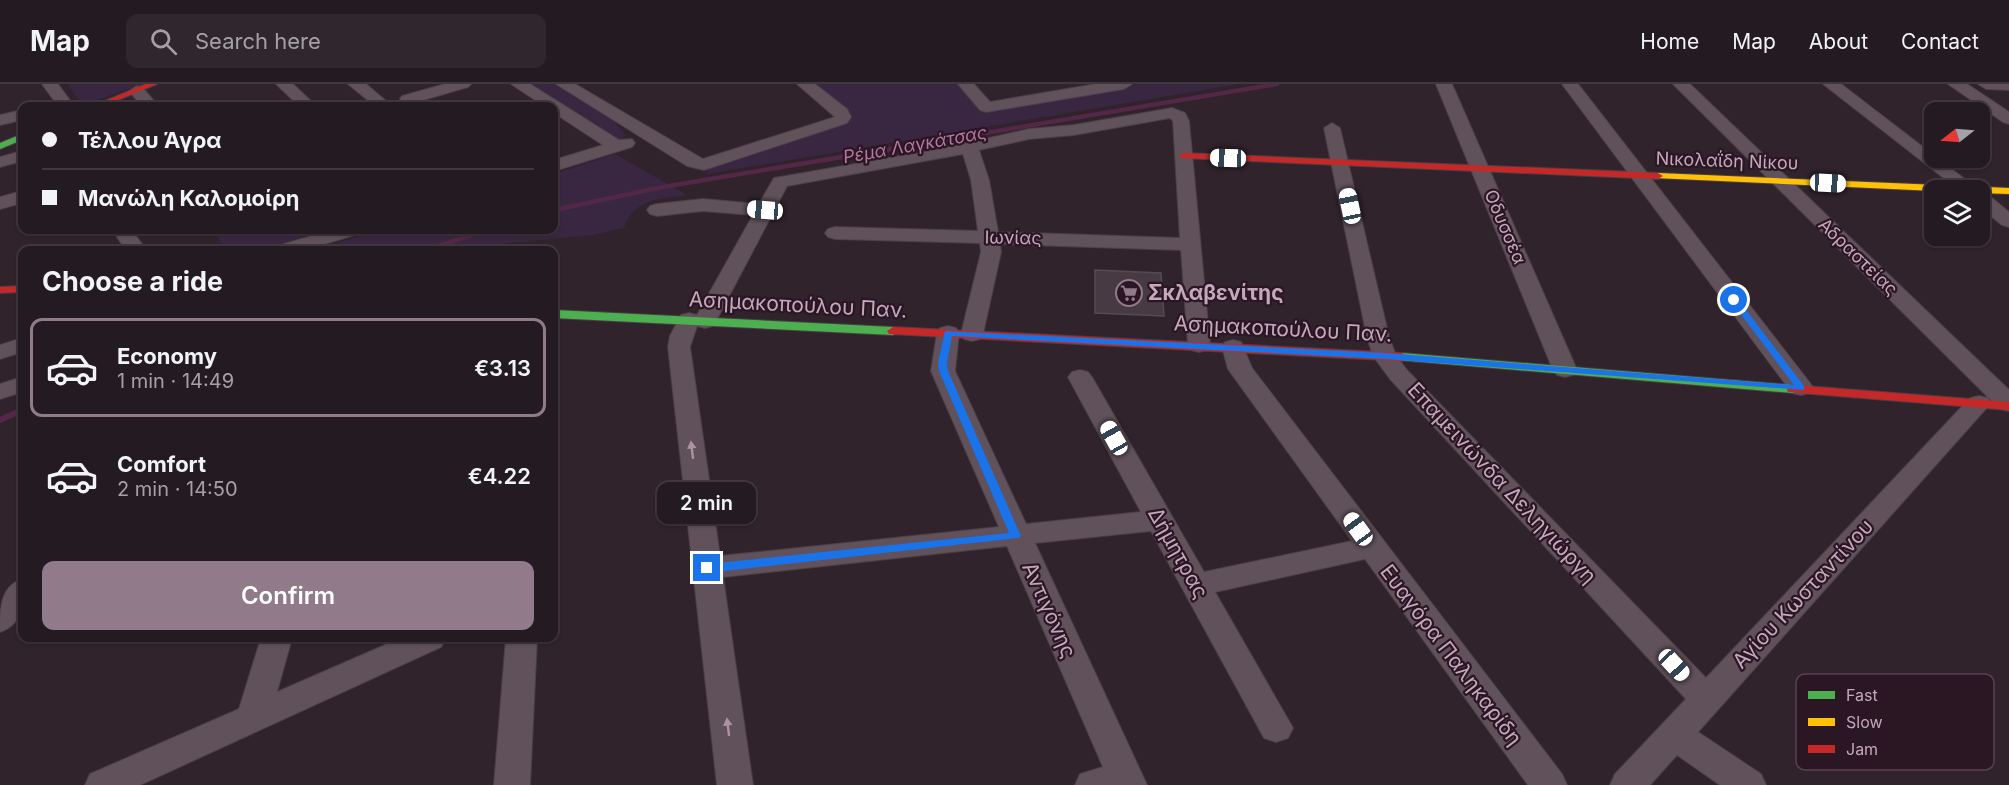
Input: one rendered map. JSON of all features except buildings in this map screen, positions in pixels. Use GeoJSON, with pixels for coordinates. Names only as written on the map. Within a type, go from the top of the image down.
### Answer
{"type":"FeatureCollection","features":[{"type":"Feature","properties":{"kind":"street"},"geometry":{"type":"LineString","coordinates":[[50,84],[61,102]]}},
{"type":"Feature","properties":{"kind":"street"},"geometry":{"type":"LineString","coordinates":[[108,102],[153,84]]}},
{"type":"Feature","properties":{"kind":"street"},"geometry":{"type":"LineString","coordinates":[[356,84],[379,102]]}},
{"type":"Feature","properties":{"kind":"street"},"geometry":{"type":"LineString","coordinates":[[410,102],[408,99],[463,84]]}},
{"type":"Feature","properties":{"kind":"street"},"geometry":{"type":"LineString","coordinates":[[519,84],[547,102]]}},
{"type":"Feature","properties":{"kind":"street"},"geometry":{"type":"LineString","coordinates":[[564,84],[698,164],[721,161],[833,124],[843,117],[841,112],[805,84]]}},
{"type":"Feature","properties":{"kind":"street"},"geometry":{"type":"LineString","coordinates":[[966,84],[986,107],[1124,84]]}},
{"type":"Feature","properties":{"kind":"street","name":"Οδυσσέα"},"geometry":{"type":"LineString","coordinates":[[1444,84],[1565,370]]}},
{"type":"Feature","properties":{"kind":"street"},"geometry":{"type":"LineString","coordinates":[[1570,84],[1801,388]]}},
{"type":"Feature","properties":{"kind":"street","name":"Αδραστείας"},"geometry":{"type":"LineString","coordinates":[[1681,84],[2009,405]]}},
{"type":"Feature","properties":{"kind":"street"},"geometry":{"type":"LineString","coordinates":[[1831,84],[1956,180]]}},
{"type":"Feature","properties":{"kind":"street"},"geometry":{"type":"LineString","coordinates":[[1956,84],[2009,119]]}},
{"type":"Feature","properties":{"kind":"street"},"geometry":{"type":"LineString","coordinates":[[1986,84],[2009,85]]}},
{"type":"Feature","properties":{"kind":"street"},"geometry":{"type":"LineString","coordinates":[[290,85],[305,102]]}},
{"type":"Feature","properties":{"kind":"street"},"geometry":{"type":"LineString","coordinates":[[137,91],[147,102]]}},
{"type":"Feature","properties":{"kind":"street"},"geometry":{"type":"LineString","coordinates":[[558,109],[617,146]]}},
{"type":"Feature","properties":{"kind":"street"},"geometry":{"type":"LineString","coordinates":[[735,785],[679,347],[681,336],[697,321],[780,182],[970,148],[1029,134],[1074,130],[1172,113],[1180,118],[1199,345]]}},
{"type":"Feature","properties":{"kind":"street"},"geometry":{"type":"LineString","coordinates":[[0,120],[18,116]]}},
{"type":"Feature","properties":{"kind":"street","name":"Επαμεινώνδα Δεληγιώργη"},"geometry":{"type":"LineString","coordinates":[[1332,128],[1378,337],[1385,356],[1398,374],[1706,699]]}},
{"type":"Feature","properties":{"kind":"street"},"geometry":{"type":"LineString","coordinates":[[558,165],[650,136]]}},
{"type":"Feature","properties":{"kind":"street"},"geometry":{"type":"LineString","coordinates":[[0,146],[18,138]]}},
{"type":"Feature","properties":{"kind":"street","name":"Αντιγόνης"},"geometry":{"type":"LineString","coordinates":[[970,148],[980,180],[990,238],[990,263],[960,333],[943,363],[944,371],[1016,536],[1116,782]]}},
{"type":"Feature","properties":{"kind":"street","name":"Νικολαΐδη Νίκου"},"geometry":{"type":"LineString","coordinates":[[1184,156],[1781,181],[1924,190]]}},
{"type":"Feature","properties":{"kind":"street"},"geometry":{"type":"LineString","coordinates":[[0,162],[18,157]]}},
{"type":"Feature","properties":{"kind":"street","name":"Νικολαΐδη Νίκου"},"geometry":{"type":"LineString","coordinates":[[1990,192],[2009,191]]}},
{"type":"Feature","properties":{"kind":"street"},"geometry":{"type":"LineString","coordinates":[[0,203],[18,199]]}},
{"type":"Feature","properties":{"kind":"street"},"geometry":{"type":"LineString","coordinates":[[657,210],[704,205],[765,210]]}},
{"type":"Feature","properties":{"kind":"street"},"geometry":{"type":"LineString","coordinates":[[1990,206],[2009,220]]}},
{"type":"Feature","properties":{"kind":"street","name":"Ιωνίας"},"geometry":{"type":"LineString","coordinates":[[835,233],[1191,244]]}},
{"type":"Feature","properties":{"kind":"street"},"geometry":{"type":"LineString","coordinates":[[297,246],[338,234]]}},
{"type":"Feature","properties":{"kind":"street"},"geometry":{"type":"LineString","coordinates":[[0,290],[18,289]]}},
{"type":"Feature","properties":{"kind":"street"},"geometry":{"type":"LineString","coordinates":[[0,300],[18,300]]}},
{"type":"Feature","properties":{"kind":"street","name":"Ασημακοπούλου Παν."},"geometry":{"type":"LineString","coordinates":[[558,316],[1233,346],[2009,405]]}},
{"type":"Feature","properties":{"kind":"street"},"geometry":{"type":"LineString","coordinates":[[0,352],[18,346]]}},
{"type":"Feature","properties":{"kind":"street","name":"Ευαγόρα Παληκαρίδη"},"geometry":{"type":"LineString","coordinates":[[1233,346],[1240,369],[1549,785]]}},
{"type":"Feature","properties":{"kind":"street","name":"Δήμητρας"},"geometry":{"type":"LineString","coordinates":[[1080,377],[1276,728]]}},
{"type":"Feature","properties":{"kind":"street"},"geometry":{"type":"LineString","coordinates":[[0,392],[18,385]]}},
{"type":"Feature","properties":{"kind":"street","name":"Αγίου Κωσταντίνου"},"geometry":{"type":"LineString","coordinates":[[1628,785],[1979,403]]}},
{"type":"Feature","properties":{"kind":"street"},"geometry":{"type":"LineString","coordinates":[[707,568],[1160,520]]}},
{"type":"Feature","properties":{"kind":"street"},"geometry":{"type":"LineString","coordinates":[[1196,585],[1371,547]]}},
{"type":"Feature","properties":{"kind":"street"},"geometry":{"type":"LineString","coordinates":[[0,620],[18,595]]}},
{"type":"Feature","properties":{"kind":"street"},"geometry":{"type":"LineString","coordinates":[[254,715],[275,642]]}},
{"type":"Feature","properties":{"kind":"street"},"geometry":{"type":"LineString","coordinates":[[103,785],[254,715],[421,642]]}},
{"type":"Feature","properties":{"kind":"street"},"geometry":{"type":"LineString","coordinates":[[512,785],[521,642]]}},
{"type":"Feature","properties":{"kind":"street"},"geometry":{"type":"LineString","coordinates":[[1674,735],[1748,785]]}},
{"type":"Feature","properties":{"kind":"shaded area"},"geometry":{"type":"Polygon","coordinates":[[[68,84],[143,84],[92,102],[80,102],[68,84]]]}},
{"type":"Feature","properties":{"kind":"shaded area"},"geometry":{"type":"Polygon","coordinates":[[[526,84],[557,84],[609,116],[626,135],[621,139],[614,139],[526,84]]]}},
{"type":"Feature","properties":{"kind":"shaded area"},"geometry":{"type":"Polygon","coordinates":[[[811,84],[962,84],[983,110],[1138,84],[1239,84],[707,174],[709,168],[850,118],[851,114],[811,84]]]}},
{"type":"Feature","properties":{"kind":"shaded area"},"geometry":{"type":"Polygon","coordinates":[[[615,154],[687,195],[649,202],[634,211],[624,228],[593,235],[507,243],[500,246],[327,246],[366,234],[558,234],[558,173],[615,154]]]}},
{"type":"Feature","properties":{"kind":"shaded area"},"geometry":{"type":"Polygon","coordinates":[[[215,234],[313,234],[273,246],[223,246],[215,234]]]}},
{"type":"Feature","properties":{"kind":"waterway","name":"Ρέμα Λαγκάτσας"},"geometry":{"type":"LineString","coordinates":[[558,209],[663,187],[1277,84]]}},
{"type":"Feature","properties":{"kind":"waterway","name":"Ρέμα Λαγκάτσας"},"geometry":{"type":"LineString","coordinates":[[439,246],[474,234]]}},
{"type":"Feature","properties":{"kind":"waterway","name":"Ρέμα Λαγκάτσας"},"geometry":{"type":"LineString","coordinates":[[0,420],[18,412]]}},
{"type":"Feature","properties":{"kind":"traffic: fast"},"geometry":{"type":"LineString","coordinates":[[0,146],[18,139]]}},
{"type":"Feature","properties":{"kind":"traffic: fast"},"geometry":{"type":"LineString","coordinates":[[558,314],[893,331]]}},
{"type":"Feature","properties":{"kind":"traffic: fast"},"geometry":{"type":"LineString","coordinates":[[1402,357],[1793,389]]}},
{"type":"Feature","properties":{"kind":"traffic: slow"},"geometry":{"type":"LineString","coordinates":[[1658,176],[2009,191]]}},
{"type":"Feature","properties":{"kind":"traffic: jam"},"geometry":{"type":"LineString","coordinates":[[107,102],[153,84]]}},
{"type":"Feature","properties":{"kind":"traffic: jam"},"geometry":{"type":"LineString","coordinates":[[1184,156],[1658,176]]}},
{"type":"Feature","properties":{"kind":"traffic: jam"},"geometry":{"type":"LineString","coordinates":[[0,290],[18,289]]}},
{"type":"Feature","properties":{"kind":"traffic: jam"},"geometry":{"type":"LineString","coordinates":[[893,331],[1402,357]]}},
{"type":"Feature","properties":{"kind":"traffic: jam"},"geometry":{"type":"LineString","coordinates":[[1793,389],[2009,406]]}},
{"type":"Feature","properties":{"kind":"place","name":"Σκλαβενίτης"},"geometry":{"type":"Point","coordinates":[1129,293]}},
{"type":"Feature","properties":{"kind":"route"},"geometry":{"type":"LineString","coordinates":[[707,568],[1016,536],[942,367],[948,333],[1233,346],[1801,388],[1734,300]]}}]}
